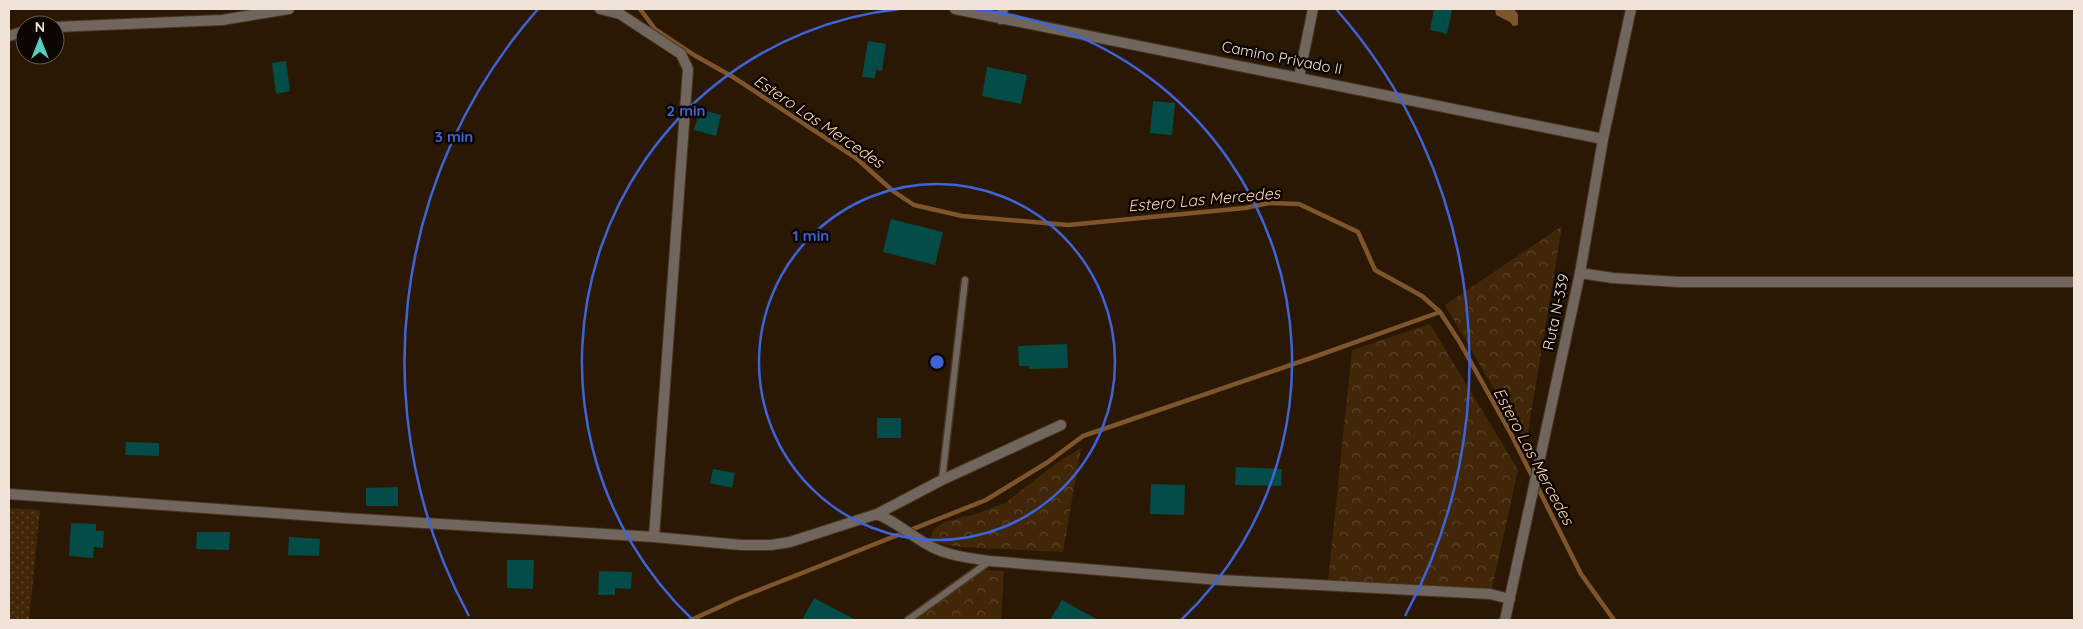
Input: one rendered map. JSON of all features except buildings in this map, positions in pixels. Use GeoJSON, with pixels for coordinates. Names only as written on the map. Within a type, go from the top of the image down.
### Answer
{"type":"FeatureCollection","features":[{"type":"Feature","properties":{"kind":"street"},"geometry":{"type":"LineString","coordinates":[[65,28],[222,20],[289,9]]}},
{"type":"Feature","properties":{"kind":"street"},"geometry":{"type":"LineString","coordinates":[[600,9],[620,14],[681,54],[688,69],[654,536]]}},
{"type":"Feature","properties":{"kind":"street","name":"Camino Privado II"},"geometry":{"type":"LineString","coordinates":[[954,9],[1002,14],[1603,139]]}},
{"type":"Feature","properties":{"kind":"street"},"geometry":{"type":"LineString","coordinates":[[1299,77],[1313,9]]}},
{"type":"Feature","properties":{"kind":"street","name":"Ruta N-339"},"geometry":{"type":"LineString","coordinates":[[1505,620],[1580,273],[1603,139],[1631,9]]}},
{"type":"Feature","properties":{"kind":"street"},"geometry":{"type":"LineString","coordinates":[[1580,273],[1613,278],[1678,282],[2074,282]]}},
{"type":"Feature","properties":{"kind":"street"},"geometry":{"type":"LineString","coordinates":[[9,494],[333,517],[654,536],[741,545],[771,545],[790,542],[876,514],[942,480],[1062,425]]}},
{"type":"Feature","properties":{"kind":"street"},"geometry":{"type":"LineString","coordinates":[[876,514],[891,519],[930,546],[958,556],[990,561],[1220,580],[1490,594],[1510,599]]}},
{"type":"Feature","properties":{"kind":"lane"},"geometry":{"type":"LineString","coordinates":[[942,480],[965,280]]}},
{"type":"Feature","properties":{"kind":"lane"},"geometry":{"type":"LineString","coordinates":[[908,620],[990,561]]}},
{"type":"Feature","properties":{"kind":"green space"},"geometry":{"type":"Polygon","coordinates":[[[1562,226],[1526,444],[1445,305],[1562,226]]]}},
{"type":"Feature","properties":{"kind":"green space"},"geometry":{"type":"Polygon","coordinates":[[[1430,324],[1518,470],[1491,593],[1328,581],[1352,350],[1430,324]]]}},
{"type":"Feature","properties":{"kind":"green space"},"geometry":{"type":"Polygon","coordinates":[[[1081,448],[1063,552],[960,547],[929,542],[933,530],[944,522],[976,514],[1005,503],[1058,462],[1081,448]]]}},
{"type":"Feature","properties":{"kind":"green space"},"geometry":{"type":"Polygon","coordinates":[[[9,508],[40,510],[29,620],[9,620],[9,508]]]}},
{"type":"Feature","properties":{"kind":"green space"},"geometry":{"type":"Polygon","coordinates":[[[975,569],[1004,571],[1001,620],[902,620],[975,569]]]}},
{"type":"Feature","properties":{"kind":"shaded area"},"geometry":{"type":"Polygon","coordinates":[[[1495,9],[1514,9],[1518,14],[1518,25],[1513,26],[1510,22],[1496,15],[1495,9]]]}},
{"type":"Feature","properties":{"kind":"waterway","name":"Estero Las Mercedes"},"geometry":{"type":"LineString","coordinates":[[640,9],[655,29],[694,55],[733,77],[856,158],[893,191],[914,205],[962,216],[1068,225],[1245,208],[1269,203],[1299,204],[1358,232],[1375,270],[1422,296],[1440,312],[1459,341],[1511,434],[1581,574],[1614,620]]}},
{"type":"Feature","properties":{"kind":"waterway"},"geometry":{"type":"LineString","coordinates":[[691,620],[739,598],[986,500],[1048,462],[1083,436],[1440,312]]}}]}
